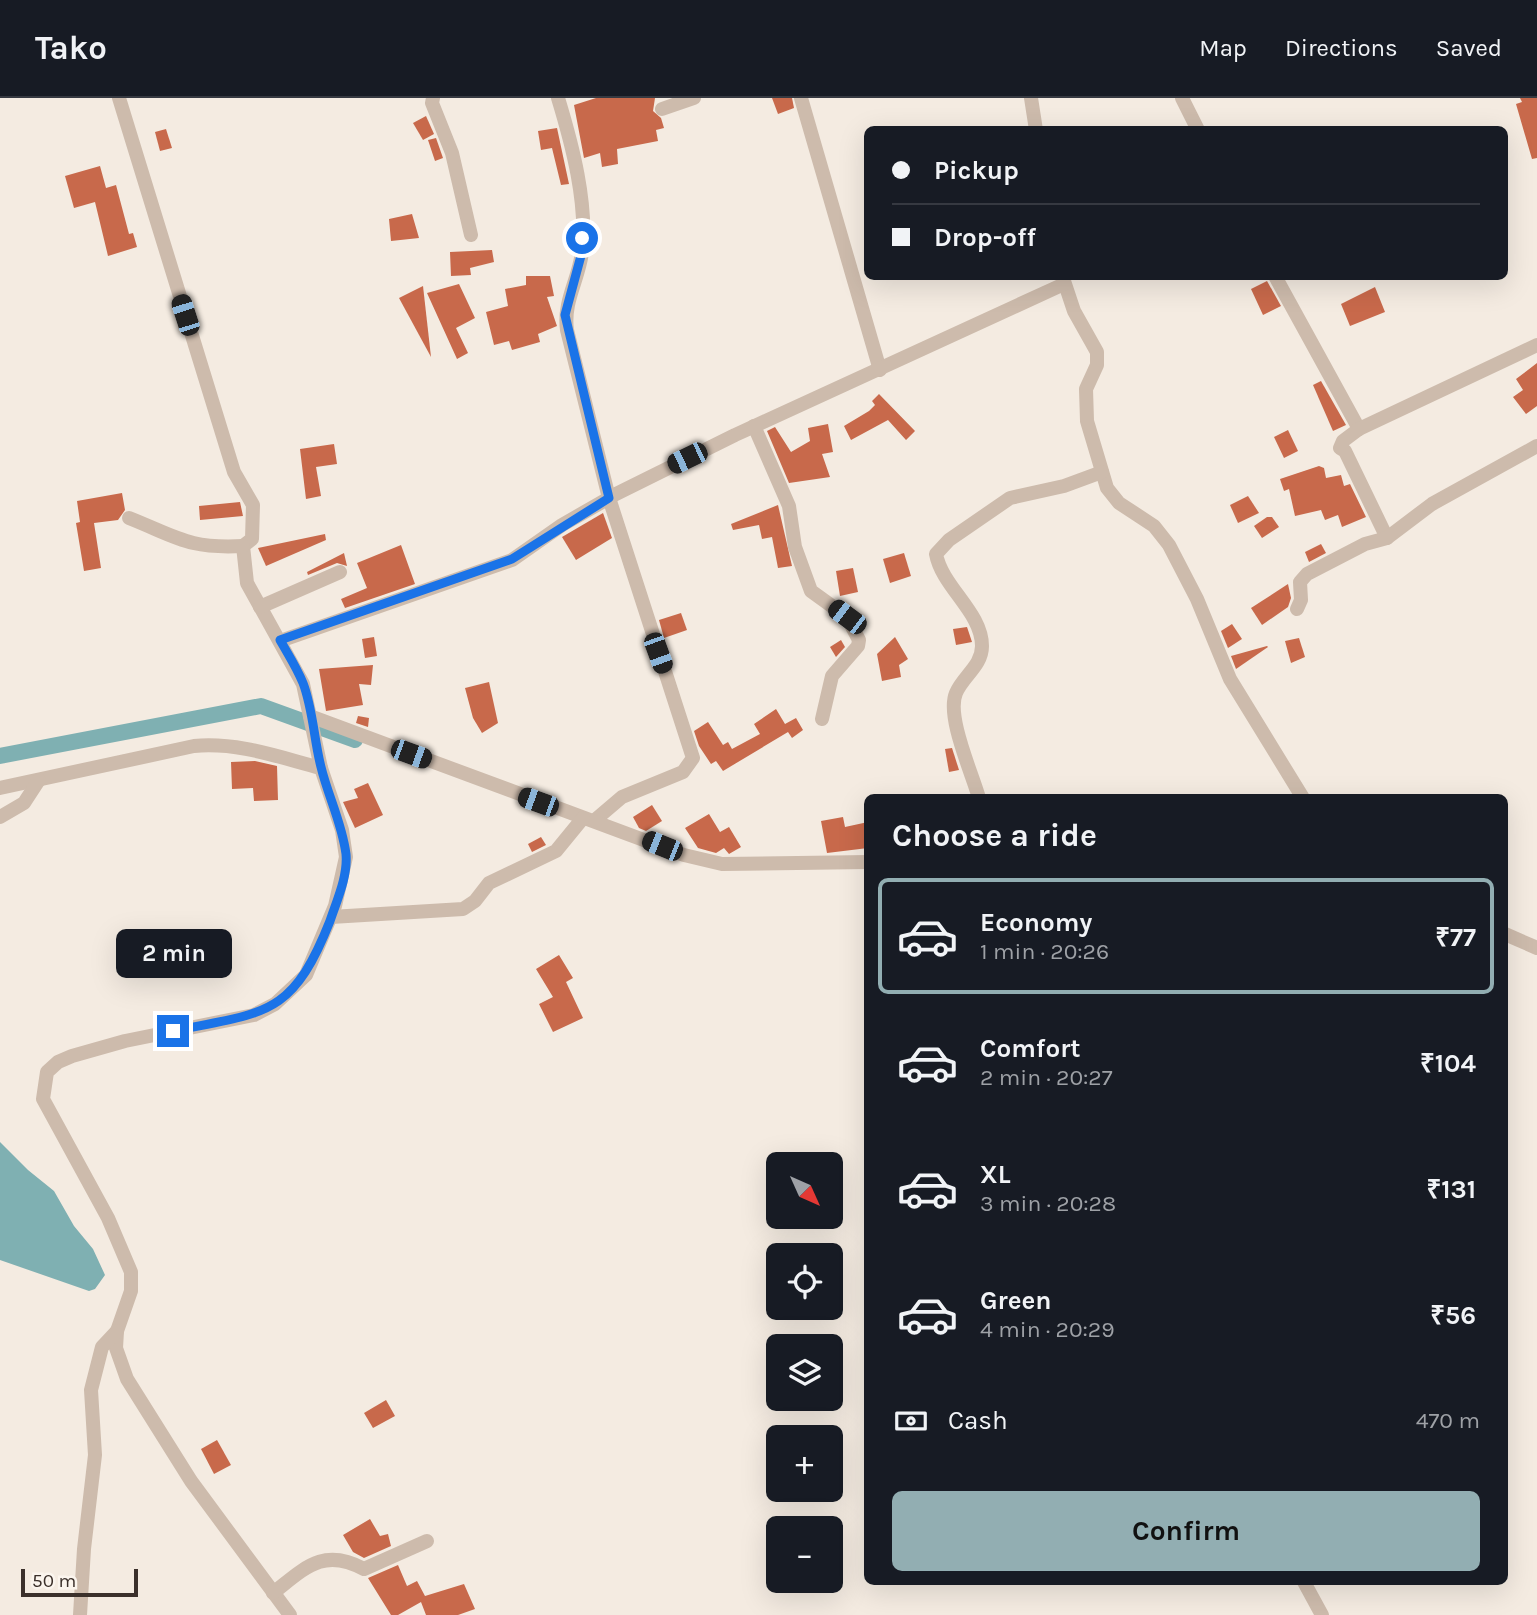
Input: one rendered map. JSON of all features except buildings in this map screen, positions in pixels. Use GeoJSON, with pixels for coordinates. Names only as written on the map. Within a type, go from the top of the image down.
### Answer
{"type":"FeatureCollection","features":[{"type":"Feature","properties":{"kind":"street"},"geometry":{"type":"LineString","coordinates":[[119,98],[234,472],[253,505],[252,539],[243,546],[211,548],[184,543],[129,518]]}},
{"type":"Feature","properties":{"kind":"street"},"geometry":{"type":"LineString","coordinates":[[433,98],[432,103],[452,153],[471,235]]}},
{"type":"Feature","properties":{"kind":"street"},"geometry":{"type":"LineString","coordinates":[[331,917],[463,909],[475,901],[489,883],[547,858],[582,824],[622,797],[683,772],[693,758],[609,498],[565,315],[582,252],[582,238],[576,156],[558,98]]}},
{"type":"Feature","properties":{"kind":"street"},"geometry":{"type":"LineString","coordinates":[[662,109],[694,98]]}},
{"type":"Feature","properties":{"kind":"street"},"geometry":{"type":"LineString","coordinates":[[801,98],[880,370]]}},
{"type":"Feature","properties":{"kind":"street"},"geometry":{"type":"LineString","coordinates":[[1031,98],[1035,126]]}},
{"type":"Feature","properties":{"kind":"street"},"geometry":{"type":"LineString","coordinates":[[1182,98],[1196,126]]}},
{"type":"Feature","properties":{"kind":"street"},"geometry":{"type":"LineString","coordinates":[[280,640],[512,559],[609,498],[754,426],[880,370],[1063,280],[1074,311],[1097,352],[1098,359],[1086,389],[1086,402],[1090,436],[1113,497],[1154,526],[1169,545],[1197,599],[1230,679],[1301,794]]}},
{"type":"Feature","properties":{"kind":"street"},"geometry":{"type":"LineString","coordinates":[[1277,280],[1359,429]]}},
{"type":"Feature","properties":{"kind":"street"},"geometry":{"type":"LineString","coordinates":[[1387,538],[1345,451],[1339,448],[1343,441],[1359,429],[1537,345]]}},
{"type":"Feature","properties":{"kind":"street"},"geometry":{"type":"LineString","coordinates":[[754,426],[789,506],[795,547],[811,591],[847,617],[859,640],[858,646],[832,676],[821,719]]}},
{"type":"Feature","properties":{"kind":"street"},"geometry":{"type":"LineString","coordinates":[[1297,609],[1301,600],[1300,582],[1307,574],[1365,544],[1387,538],[1432,504],[1537,446]]}},
{"type":"Feature","properties":{"kind":"street"},"geometry":{"type":"LineString","coordinates":[[978,794],[953,705],[958,689],[979,659],[981,640],[936,554],[949,540],[1010,498],[1064,486],[1102,472]]}},
{"type":"Feature","properties":{"kind":"street"},"geometry":{"type":"LineString","coordinates":[[243,546],[247,583],[303,684],[320,764],[342,830],[346,857],[343,883],[331,917],[306,975],[275,1004],[254,1015],[125,1041],[72,1056],[58,1062],[47,1072],[43,1098],[108,1218],[131,1272],[128,1304],[117,1331],[116,1348],[127,1380],[191,1481],[290,1615]]}},
{"type":"Feature","properties":{"kind":"street"},"geometry":{"type":"LineString","coordinates":[[260,607],[340,572]]}},
{"type":"Feature","properties":{"kind":"street"},"geometry":{"type":"LineString","coordinates":[[310,716],[582,824],[684,855],[722,864],[864,862]]}},
{"type":"Feature","properties":{"kind":"street"},"geometry":{"type":"LineString","coordinates":[[0,788],[194,746],[219,744],[320,764]]}},
{"type":"Feature","properties":{"kind":"street"},"geometry":{"type":"LineString","coordinates":[[0,817],[24,803],[39,780]]}},
{"type":"Feature","properties":{"kind":"street"},"geometry":{"type":"LineString","coordinates":[[1508,935],[1537,948]]}},
{"type":"Feature","properties":{"kind":"street"},"geometry":{"type":"LineString","coordinates":[[80,1615],[84,1549],[95,1455],[91,1390],[102,1347],[117,1331]]}},
{"type":"Feature","properties":{"kind":"street"},"geometry":{"type":"LineString","coordinates":[[273,1594],[304,1569],[322,1560],[339,1559],[364,1569],[427,1541]]}},
{"type":"Feature","properties":{"kind":"street"},"geometry":{"type":"LineString","coordinates":[[1306,1585],[1322,1615]]}},
{"type":"Feature","properties":{"kind":"water"},"geometry":{"type":"Polygon","coordinates":[[[0,1142],[54,1191],[74,1226],[93,1249],[105,1275],[95,1289],[89,1291],[0,1260],[0,1142]]]}},
{"type":"Feature","properties":{"kind":"waterway"},"geometry":{"type":"LineString","coordinates":[[0,756],[261,706],[355,740]]}},
{"type":"Feature","properties":{"kind":"route"},"geometry":{"type":"LineString","coordinates":[[173,1031],[254,1015],[290,992],[306,975],[343,883],[346,857],[342,830],[321,768],[303,684],[280,640],[492,568],[527,551],[562,525],[609,498],[565,315],[582,252],[582,238]]}}]}
